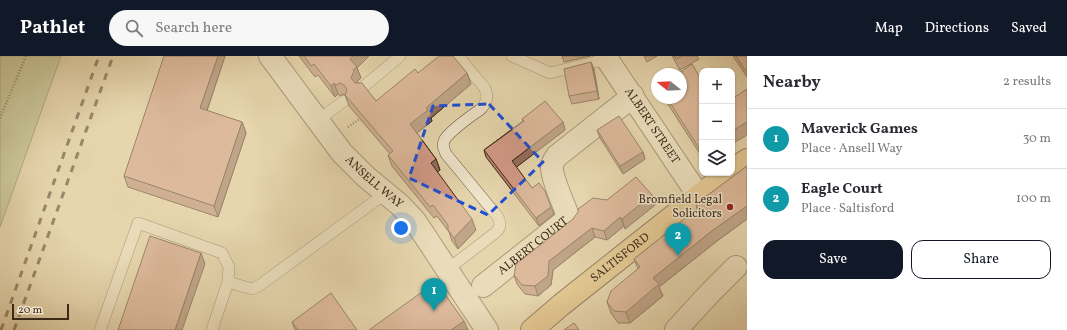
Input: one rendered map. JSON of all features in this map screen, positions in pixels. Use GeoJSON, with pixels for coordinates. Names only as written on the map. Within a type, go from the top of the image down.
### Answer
{"type":"FeatureCollection","features":[{"type":"Feature","properties":{"kind":"main road"},"geometry":{"type":"LineString","coordinates":[[735,168],[747,160]]}},
{"type":"Feature","properties":{"kind":"main road","name":"SALTISFORD"},"geometry":{"type":"LineString","coordinates":[[532,330],[698,195],[724,176]]}},
{"type":"Feature","properties":{"kind":"street","name":"ANSELL WAY"},"geometry":{"type":"LineString","coordinates":[[270,56],[342,153],[365,176],[400,205],[415,221],[487,330]]}},
{"type":"Feature","properties":{"kind":"street","name":"ALBERT STREET"},"geometry":{"type":"LineString","coordinates":[[606,58],[633,96],[698,195]]}},
{"type":"Feature","properties":{"kind":"street","name":"ALBERT COURT"},"geometry":{"type":"LineString","coordinates":[[483,286],[569,218],[553,176],[551,168],[553,161],[557,156],[633,96]]}},
{"type":"Feature","properties":{"kind":"street"},"geometry":{"type":"LineString","coordinates":[[677,330],[736,266]]}},
{"type":"Feature","properties":{"kind":"lane"},"geometry":{"type":"LineString","coordinates":[[362,88],[400,56]]}},
{"type":"Feature","properties":{"kind":"lane"},"geometry":{"type":"LineString","coordinates":[[448,269],[496,233],[499,229],[500,223],[498,217],[446,154],[443,148],[444,141],[448,135],[481,109],[488,98],[484,87],[458,56]]}},
{"type":"Feature","properties":{"kind":"lane"},"geometry":{"type":"LineString","coordinates":[[512,56],[550,73],[606,58]]}},
{"type":"Feature","properties":{"kind":"lane"},"geometry":{"type":"LineString","coordinates":[[318,121],[344,101]]}},
{"type":"Feature","properties":{"kind":"lane"},"geometry":{"type":"LineString","coordinates":[[228,282],[252,289],[260,285],[386,193]]}},
{"type":"Feature","properties":{"kind":"lane"},"geometry":{"type":"LineString","coordinates":[[100,330],[138,223],[222,253],[229,267],[228,282],[212,330]]}},
{"type":"Feature","properties":{"kind":"path"},"geometry":{"type":"LineString","coordinates":[[0,118],[26,56]]}},
{"type":"Feature","properties":{"kind":"path"},"geometry":{"type":"LineString","coordinates":[[331,139],[365,115]]}},
{"type":"Feature","properties":{"kind":"highlighted area"},"geometry":{"type":"Polygon","coordinates":[[[489,104],[543,162],[488,215],[409,178],[433,106],[489,104]]]}},
{"type":"Feature","properties":{"kind":"green space"},"geometry":{"type":"Polygon","coordinates":[[[0,56],[61,56],[0,227],[0,56]]]}},
{"type":"Feature","properties":{"kind":"building"},"geometry":{"type":"Polygon","coordinates":[[[164,56],[218,56],[200,108],[242,122],[214,206],[124,176],[164,56]]]}},
{"type":"Feature","properties":{"kind":"building"},"geometry":{"type":"Polygon","coordinates":[[[304,56],[353,56],[350,59],[357,67],[353,70],[354,71],[351,78],[355,83],[362,83],[376,101],[415,69],[418,73],[439,56],[453,56],[467,73],[426,108],[428,110],[410,124],[436,159],[431,163],[472,219],[454,238],[448,230],[448,225],[433,205],[430,207],[388,155],[393,151],[345,95],[347,90],[345,86],[340,83],[336,85],[334,83],[331,86],[314,64],[311,66],[304,56]]]}},
{"type":"Feature","properties":{"kind":"building"},"geometry":{"type":"Polygon","coordinates":[[[675,56],[682,56],[676,59],[675,56]]]}},
{"type":"Feature","properties":{"kind":"building"},"geometry":{"type":"Polygon","coordinates":[[[736,56],[747,56],[747,73],[736,56]]]}},
{"type":"Feature","properties":{"kind":"building"},"geometry":{"type":"Polygon","coordinates":[[[591,62],[597,91],[569,96],[564,69],[591,62]]]}},
{"type":"Feature","properties":{"kind":"building"},"geometry":{"type":"Polygon","coordinates":[[[692,64],[699,76],[699,148],[671,104],[687,104],[686,68],[692,64]]]}},
{"type":"Feature","properties":{"kind":"building"},"geometry":{"type":"Polygon","coordinates":[[[747,89],[747,122],[735,129],[735,104],[735,97],[747,89]]]}},
{"type":"Feature","properties":{"kind":"building"},"geometry":{"type":"Polygon","coordinates":[[[545,101],[563,122],[512,161],[532,188],[539,183],[545,191],[551,207],[536,218],[484,150],[524,121],[522,119],[545,101]]]}},
{"type":"Feature","properties":{"kind":"building"},"geometry":{"type":"Polygon","coordinates":[[[619,116],[643,152],[620,166],[597,130],[619,116]]]}},
{"type":"Feature","properties":{"kind":"building"},"geometry":{"type":"Polygon","coordinates":[[[747,166],[747,206],[713,230],[653,278],[659,284],[626,312],[614,311],[607,302],[611,291],[640,267],[634,259],[698,208],[696,204],[747,166]]]}},
{"type":"Feature","properties":{"kind":"building"},"geometry":{"type":"Polygon","coordinates":[[[636,177],[652,195],[622,219],[620,217],[604,231],[592,228],[549,261],[548,276],[535,286],[522,285],[514,275],[516,264],[573,219],[578,212],[578,209],[593,198],[607,200],[636,177]]]}},
{"type":"Feature","properties":{"kind":"building"},"geometry":{"type":"Polygon","coordinates":[[[150,236],[201,253],[175,330],[118,330],[150,236]]]}},
{"type":"Feature","properties":{"kind":"building"},"geometry":{"type":"Polygon","coordinates":[[[436,282],[464,321],[451,330],[369,330],[436,282]]]}},
{"type":"Feature","properties":{"kind":"building"},"geometry":{"type":"Polygon","coordinates":[[[331,293],[357,330],[298,330],[292,322],[331,293]]]}},
{"type":"Feature","properties":{"kind":"building"},"geometry":{"type":"Polygon","coordinates":[[[574,323],[579,330],[564,330],[574,323]]]}},
{"type":"Feature","properties":{"kind":"railway"},"geometry":{"type":"LineString","coordinates":[[1,330],[99,56]]}},
{"type":"Feature","properties":{"kind":"railway"},"geometry":{"type":"LineString","coordinates":[[14,330],[113,56]]}},
{"type":"Feature","properties":{"kind":"place","name":"Bromfield Legal Solicitors"},"geometry":{"type":"Point","coordinates":[730,207]}},
{"type":"Feature","properties":{"kind":"place","name":"Eagle Court"},"geometry":{"type":"Point","coordinates":[678,256]}},
{"type":"Feature","properties":{"kind":"place","name":"Maverick Games"},"geometry":{"type":"Point","coordinates":[434,311]}}]}
